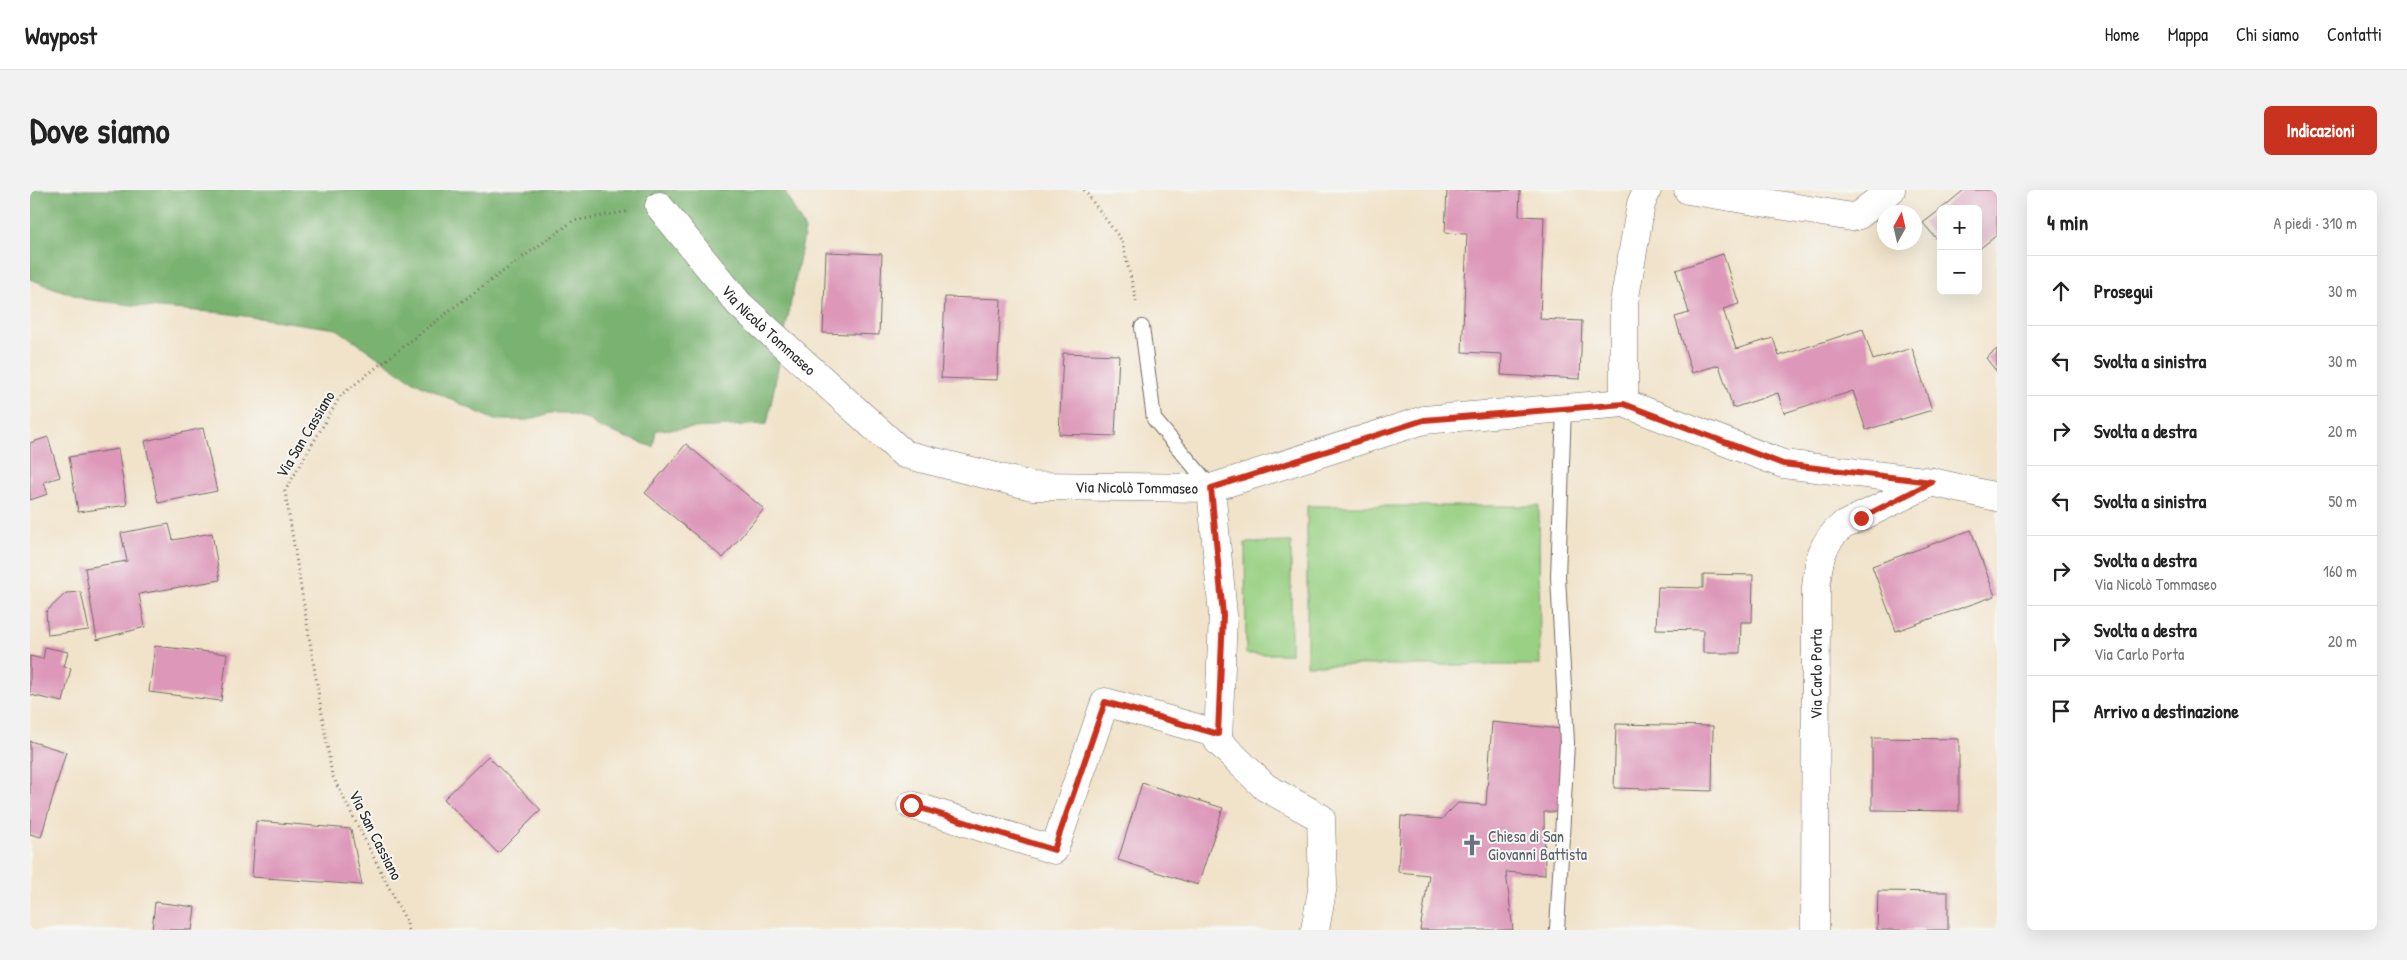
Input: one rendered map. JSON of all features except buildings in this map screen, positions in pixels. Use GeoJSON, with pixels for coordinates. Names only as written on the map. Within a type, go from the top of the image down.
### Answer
{"type":"FeatureCollection","features":[{"type":"Feature","properties":{"kind":"street"},"geometry":{"type":"LineString","coordinates":[[1624,404],[1624,303],[1640,204],[1647,190]]}},
{"type":"Feature","properties":{"kind":"street"},"geometry":{"type":"LineString","coordinates":[[1688,190],[1852,217],[1859,215],[1878,194]]}},
{"type":"Feature","properties":{"kind":"street","name":"Via Nicolò Tommaseo"},"geometry":{"type":"LineString","coordinates":[[659,206],[739,304],[904,454],[1032,486],[1211,488],[1424,420],[1624,404],[1783,464],[1932,482],[1997,497]]}},
{"type":"Feature","properties":{"kind":"street","name":"Via Carlo Porta"},"geometry":{"type":"LineString","coordinates":[[1815,930],[1816,588],[1822,550],[1831,535],[1842,526],[1932,482]]}},
{"type":"Feature","properties":{"kind":"street"},"geometry":{"type":"LineString","coordinates":[[1211,488],[1223,615],[1218,741],[1265,787],[1322,818],[1323,884],[1315,930]]}},
{"type":"Feature","properties":{"kind":"street"},"geometry":{"type":"LineString","coordinates":[[911,805],[1054,850],[1105,702],[1218,734]]}},
{"type":"Feature","properties":{"kind":"lane"},"geometry":{"type":"LineString","coordinates":[[1142,327],[1154,419],[1211,488]]}},
{"type":"Feature","properties":{"kind":"lane"},"geometry":{"type":"LineString","coordinates":[[1557,930],[1567,743],[1558,577],[1564,408]]}},
{"type":"Feature","properties":{"kind":"path"},"geometry":{"type":"LineString","coordinates":[[1084,190],[1122,241],[1142,327]]}},
{"type":"Feature","properties":{"kind":"path","name":"Via San Cassiano"},"geometry":{"type":"LineString","coordinates":[[408,930],[407,923],[332,775],[285,491],[341,395],[456,305],[573,220],[659,206]]}},
{"type":"Feature","properties":{"kind":"green space"},"geometry":{"type":"Polygon","coordinates":[[[30,190],[784,190],[805,230],[767,424],[656,430],[653,447],[598,427],[588,419],[565,413],[550,413],[528,420],[494,420],[409,379],[337,329],[223,313],[147,307],[84,299],[30,279],[30,190]]]}},
{"type":"Feature","properties":{"kind":"green space"},"geometry":{"type":"Polygon","coordinates":[[[1307,506],[1539,506],[1540,665],[1307,665],[1307,506]]]}},
{"type":"Feature","properties":{"kind":"green space"},"geometry":{"type":"Polygon","coordinates":[[[1291,542],[1291,654],[1246,654],[1245,543],[1291,542]]]}},
{"type":"Feature","properties":{"kind":"place","name":"Chiesa di San Giovanni Battista"},"geometry":{"type":"Point","coordinates":[1472,845]}},
{"type":"Feature","properties":{"kind":"route"},"geometry":{"type":"LineString","coordinates":[[911,805],[1054,850],[1105,702],[1218,734],[1223,615],[1211,488],[1424,420],[1624,404],[1783,464],[1932,482],[1861,518]]}}]}
